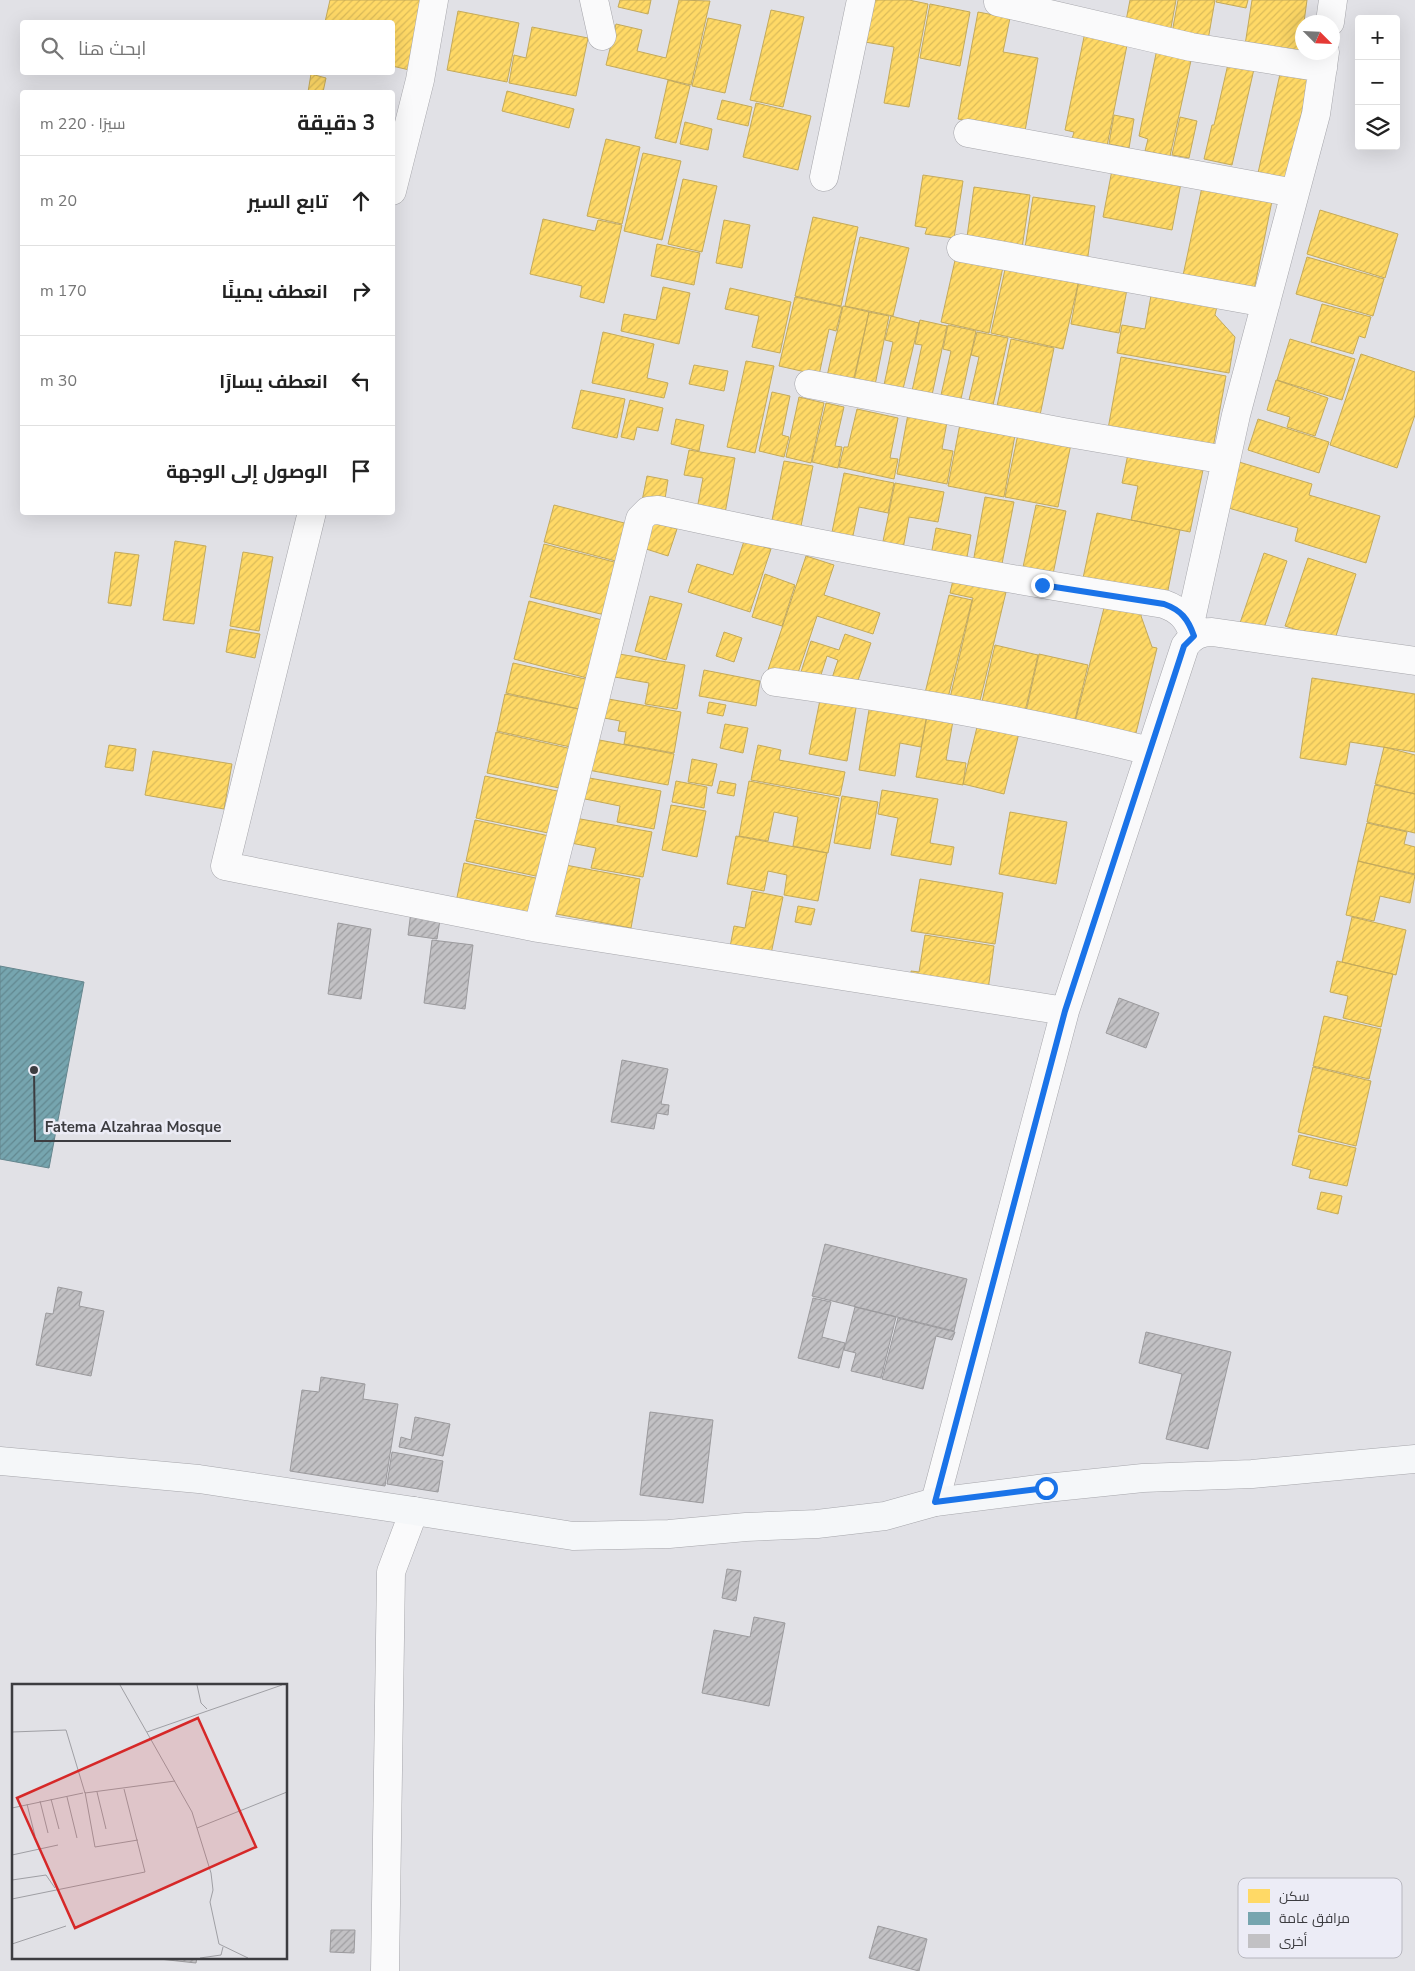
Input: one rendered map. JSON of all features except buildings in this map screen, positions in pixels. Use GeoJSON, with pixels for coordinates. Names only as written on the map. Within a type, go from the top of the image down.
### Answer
{"type":"FeatureCollection","features":[{"type":"Feature","properties":{"kind":"main road"},"geometry":{"type":"LineString","coordinates":[[0,1461],[199,1479],[573,1536],[669,1534],[746,1527],[816,1524],[884,1516],[935,1502],[1046,1488],[1143,1478],[1252,1474],[1415,1459]]}},
{"type":"Feature","properties":{"kind":"street"},"geometry":{"type":"LineString","coordinates":[[395,179],[420,80],[434,0]]}},
{"type":"Feature","properties":{"kind":"street"},"geometry":{"type":"LineString","coordinates":[[594,0],[602,36]]}},
{"type":"Feature","properties":{"kind":"street"},"geometry":{"type":"LineString","coordinates":[[824,177],[861,0]]}},
{"type":"Feature","properties":{"kind":"street"},"geometry":{"type":"LineString","coordinates":[[1331,15],[1333,0]]}},
{"type":"Feature","properties":{"kind":"street"},"geometry":{"type":"LineString","coordinates":[[998,2],[1191,48],[1295,57]]}},
{"type":"Feature","properties":{"kind":"street"},"geometry":{"type":"LineString","coordinates":[[935,1502],[1065,1011],[1184,646],[1192,630],[1226,460],[1316,114],[1324,60]]}},
{"type":"Feature","properties":{"kind":"street"},"geometry":{"type":"LineString","coordinates":[[968,133],[1295,193]]}},
{"type":"Feature","properties":{"kind":"street"},"geometry":{"type":"LineString","coordinates":[[961,248],[1266,303]]}},
{"type":"Feature","properties":{"kind":"street"},"geometry":{"type":"LineString","coordinates":[[810,384],[1063,432],[1226,460]]}},
{"type":"Feature","properties":{"kind":"street"},"geometry":{"type":"LineString","coordinates":[[538,928],[640,519],[648,510],[658,510],[788,539],[912,562],[1164,604],[1175,608],[1183,614],[1192,630]]}},
{"type":"Feature","properties":{"kind":"street"},"geometry":{"type":"LineString","coordinates":[[311,515],[224,866],[538,928],[1065,1011]]}},
{"type":"Feature","properties":{"kind":"street"},"geometry":{"type":"LineString","coordinates":[[1192,630],[1415,661]]}},
{"type":"Feature","properties":{"kind":"street"},"geometry":{"type":"LineString","coordinates":[[775,682],[869,694],[1039,725],[1077,732],[1150,751]]}},
{"type":"Feature","properties":{"kind":"street"},"geometry":{"type":"LineString","coordinates":[[385,1971],[391,1572],[414,1511]]}},
{"type":"Feature","properties":{"kind":"place","name":"Fatema Alzahraa Mosque"},"geometry":{"type":"Point","coordinates":[34,1070]}},
{"type":"Feature","properties":{"kind":"route"},"geometry":{"type":"LineString","coordinates":[[1042,585],[1164,604],[1175,608],[1183,614],[1190,624],[1194,636],[1184,646],[1065,1011],[935,1502],[1046,1488]]}}]}
